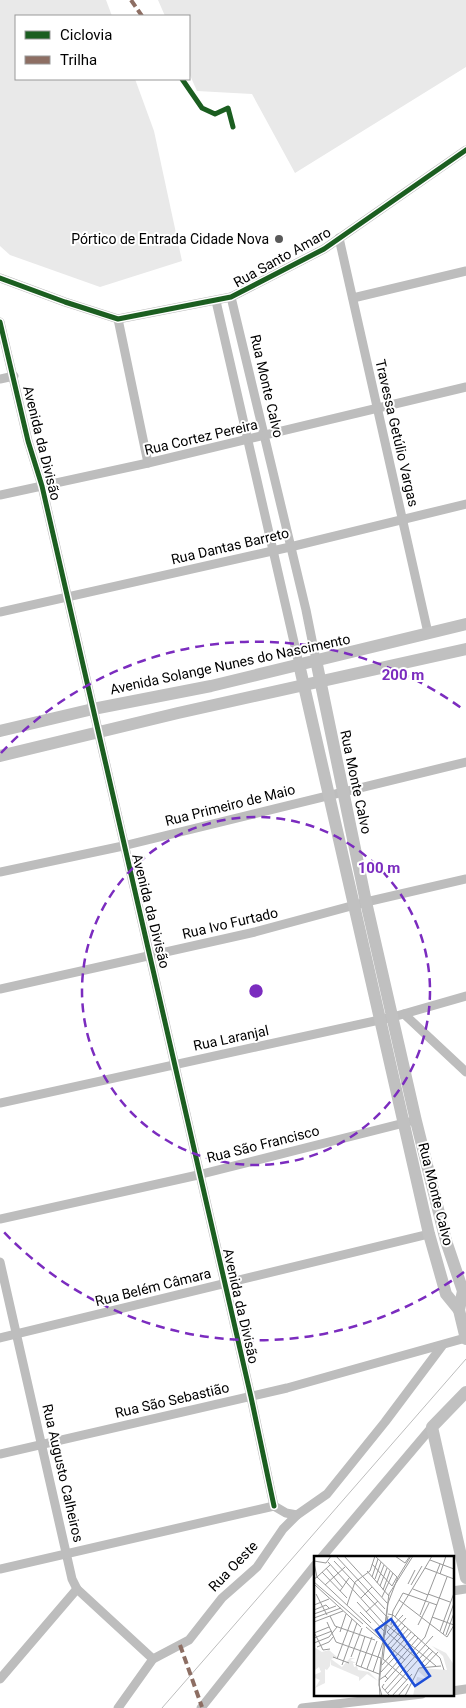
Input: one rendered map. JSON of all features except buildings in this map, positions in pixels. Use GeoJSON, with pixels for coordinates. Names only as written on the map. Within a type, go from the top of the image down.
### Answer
{"type":"FeatureCollection","features":[{"type":"Feature","properties":{"kind":"main road","name":"Avenida Solange Nunes do Nascimento"},"geometry":{"type":"LineString","coordinates":[[0,731],[93,709],[211,686],[466,624]]}},
{"type":"Feature","properties":{"kind":"main road"},"geometry":{"type":"LineString","coordinates":[[0,756],[178,713],[304,687],[466,649]]}},
{"type":"Feature","properties":{"kind":"main road","name":"Rua Monte Calvo"},"geometry":{"type":"LineString","coordinates":[[316,660],[344,791],[360,904],[380,1020],[446,1241],[463,1291],[462,1308]]}},
{"type":"Feature","properties":{"kind":"main road","name":"Rua Monte Calvo"},"geometry":{"type":"LineString","coordinates":[[299,664],[329,794],[360,904],[398,1016],[410,1122],[429,1234],[446,1294],[462,1308]]}},
{"type":"Feature","properties":{"kind":"main road"},"geometry":{"type":"LineString","coordinates":[[462,1308],[466,1338]]}},
{"type":"Feature","properties":{"kind":"main road"},"geometry":{"type":"LineString","coordinates":[[466,1392],[432,1427],[466,1578]]}},
{"type":"Feature","properties":{"kind":"street","name":"Rua Santo Amaro"},"geometry":{"type":"LineString","coordinates":[[0,278],[118,319],[231,298],[280,273],[339,238],[466,150]]}},
{"type":"Feature","properties":{"kind":"street","name":"Travessa Getúlio Vargas"},"geometry":{"type":"LineString","coordinates":[[339,238],[428,633]]}},
{"type":"Feature","properties":{"kind":"street"},"geometry":{"type":"LineString","coordinates":[[353,298],[466,271]]}},
{"type":"Feature","properties":{"kind":"street","name":"Rua Monte Calvo"},"geometry":{"type":"LineString","coordinates":[[231,298],[316,660]]}},
{"type":"Feature","properties":{"kind":"street","name":"Rua Monte Calvo"},"geometry":{"type":"LineString","coordinates":[[216,301],[299,664]]}},
{"type":"Feature","properties":{"kind":"street"},"geometry":{"type":"LineString","coordinates":[[118,319],[148,463]]}},
{"type":"Feature","properties":{"kind":"street","name":"Avenida da Divisão"},"geometry":{"type":"LineString","coordinates":[[0,322],[28,441],[42,486],[123,846],[150,955],[198,1175],[251,1397],[274,1506]]}},
{"type":"Feature","properties":{"kind":"street"},"geometry":{"type":"LineString","coordinates":[[0,379],[14,376]]}},
{"type":"Feature","properties":{"kind":"street","name":"Rua Cortez Pereira"},"geometry":{"type":"LineString","coordinates":[[0,495],[248,440],[466,387]]}},
{"type":"Feature","properties":{"kind":"street","name":"Rua Dantas Barreto"},"geometry":{"type":"LineString","coordinates":[[0,612],[290,547],[466,504]]}},
{"type":"Feature","properties":{"kind":"street","name":"Rua Primeiro de Maio"},"geometry":{"type":"LineString","coordinates":[[0,872],[123,846],[329,794],[466,762]]}},
{"type":"Feature","properties":{"kind":"street","name":"Rua Ivo Furtado"},"geometry":{"type":"LineString","coordinates":[[0,989],[254,932],[466,878]]}},
{"type":"Feature","properties":{"kind":"street","name":"Rua Laranjal"},"geometry":{"type":"LineString","coordinates":[[0,1103],[398,1016],[466,996]]}},
{"type":"Feature","properties":{"kind":"street"},"geometry":{"type":"LineString","coordinates":[[398,1016],[466,1072]]}},
{"type":"Feature","properties":{"kind":"street","name":"Rua São Francisco"},"geometry":{"type":"LineString","coordinates":[[0,1219],[198,1175],[410,1122]]}},
{"type":"Feature","properties":{"kind":"street","name":"Rua Belém Câmara"},"geometry":{"type":"LineString","coordinates":[[0,1338],[429,1234]]}},
{"type":"Feature","properties":{"kind":"street","name":"Rua Augusto Calheiros"},"geometry":{"type":"LineString","coordinates":[[0,1262],[18,1334],[66,1552],[77,1589]]}},
{"type":"Feature","properties":{"kind":"street","name":"Rua São Sebastião"},"geometry":{"type":"LineString","coordinates":[[0,1454],[251,1397],[466,1338]]}},
{"type":"Feature","properties":{"kind":"street","name":"Rua Oeste"},"geometry":{"type":"LineString","coordinates":[[118,1708],[153,1660],[183,1644],[195,1633],[222,1598],[257,1567],[283,1529],[297,1515],[327,1494],[385,1422],[442,1346]]}},
{"type":"Feature","properties":{"kind":"street"},"geometry":{"type":"LineString","coordinates":[[323,1556],[432,1427]]}},
{"type":"Feature","properties":{"kind":"street"},"geometry":{"type":"LineString","coordinates":[[0,1569],[66,1552],[274,1506],[286,1513],[297,1515]]}},
{"type":"Feature","properties":{"kind":"street"},"geometry":{"type":"LineString","coordinates":[[202,1708],[314,1567]]}},
{"type":"Feature","properties":{"kind":"street"},"geometry":{"type":"LineString","coordinates":[[0,1680],[77,1589],[153,1660]]}},
{"type":"Feature","properties":{"kind":"street"},"geometry":{"type":"LineString","coordinates":[[302,1708],[335,1706],[408,1696]]}},
{"type":"Feature","properties":{"kind":"shaded area"},"geometry":{"type":"Polygon","coordinates":[[[0,0],[106,0],[112,15],[15,15],[15,80],[135,80],[154,131],[182,261],[100,287],[10,255],[0,246],[0,0]]]}},
{"type":"Feature","properties":{"kind":"shaded area"},"geometry":{"type":"Polygon","coordinates":[[[158,0],[466,0],[466,67],[295,173],[252,94],[197,91],[190,75],[190,15],[165,15],[158,0]]]}},
{"type":"Feature","properties":{"kind":"tram line"},"geometry":{"type":"LineString","coordinates":[[162,1708],[466,1359]]}},
{"type":"Feature","properties":{"kind":"marked path"},"geometry":{"type":"LineString","coordinates":[[131,0],[141,15]]}},
{"type":"Feature","properties":{"kind":"marked path"},"geometry":{"type":"LineString","coordinates":[[180,1645],[202,1707]]}},
{"type":"Feature","properties":{"kind":"cycle path"},"geometry":{"type":"LineString","coordinates":[[183,80],[202,108],[215,114],[228,108],[233,127]]}},
{"type":"Feature","properties":{"kind":"cycle path"},"geometry":{"type":"LineString","coordinates":[[0,278],[118,319],[231,297],[324,249],[466,150]]}},
{"type":"Feature","properties":{"kind":"cycle path"},"geometry":{"type":"LineString","coordinates":[[0,322],[28,441],[42,486],[251,1397],[274,1506]]}},
{"type":"Feature","properties":{"kind":"place","name":"Pórtico de Entrada Cidade Nova"},"geometry":{"type":"Point","coordinates":[279,239]}}]}
